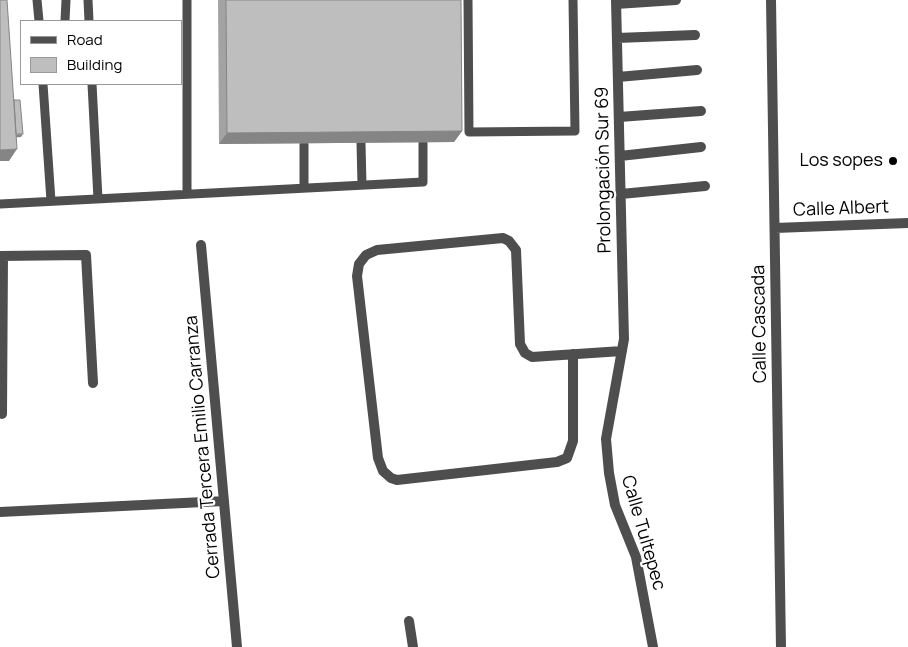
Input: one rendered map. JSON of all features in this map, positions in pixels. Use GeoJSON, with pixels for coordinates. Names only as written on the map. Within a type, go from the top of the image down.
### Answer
{"type":"FeatureCollection","features":[{"type":"Feature","properties":{"kind":"street"},"geometry":{"type":"LineString","coordinates":[[616,2],[676,0]]}},
{"type":"Feature","properties":{"kind":"street","name":"Calle Cascada"},"geometry":{"type":"LineString","coordinates":[[771,0],[781,647]]}},
{"type":"Feature","properties":{"kind":"street","name":"Prolongación Sur 69"},"geometry":{"type":"LineString","coordinates":[[616,2],[624,339]]}},
{"type":"Feature","properties":{"kind":"street"},"geometry":{"type":"LineString","coordinates":[[617,38],[695,35]]}},
{"type":"Feature","properties":{"kind":"street"},"geometry":{"type":"LineString","coordinates":[[618,77],[697,70]]}},
{"type":"Feature","properties":{"kind":"street"},"geometry":{"type":"LineString","coordinates":[[619,117],[700,111]]}},
{"type":"Feature","properties":{"kind":"street"},"geometry":{"type":"LineString","coordinates":[[620,156],[701,148]]}},
{"type":"Feature","properties":{"kind":"street"},"geometry":{"type":"LineString","coordinates":[[621,194],[705,186]]}},
{"type":"Feature","properties":{"kind":"street","name":"Calle Albert"},"geometry":{"type":"LineString","coordinates":[[774,228],[908,223]]}},
{"type":"Feature","properties":{"kind":"street"},"geometry":{"type":"LineString","coordinates":[[573,354],[572,441],[567,458],[557,462],[397,480],[391,478],[383,471],[378,458],[357,276],[359,264],[366,255],[377,250],[497,238],[509,240],[516,250],[520,344],[524,353],[532,357],[573,354],[622,351]]}},
{"type":"Feature","properties":{"kind":"street","name":"Cerrada Tercera Emilio Carranza"},"geometry":{"type":"LineString","coordinates":[[201,245],[237,647]]}},
{"type":"Feature","properties":{"kind":"street"},"geometry":{"type":"LineString","coordinates":[[2,414],[1,256],[86,255],[93,383]]}},
{"type":"Feature","properties":{"kind":"street","name":"Calle Tultepec"},"geometry":{"type":"LineString","coordinates":[[624,339],[606,439],[609,473],[615,505],[636,557],[654,647]]}},
{"type":"Feature","properties":{"kind":"street"},"geometry":{"type":"LineString","coordinates":[[0,512],[224,501]]}},
{"type":"Feature","properties":{"kind":"street"},"geometry":{"type":"LineString","coordinates":[[409,621],[413,647]]}},
{"type":"Feature","properties":{"kind":"lane"},"geometry":{"type":"LineString","coordinates":[[37,0],[39,20]]}},
{"type":"Feature","properties":{"kind":"lane"},"geometry":{"type":"LineString","coordinates":[[65,20],[66,0]]}},
{"type":"Feature","properties":{"kind":"lane"},"geometry":{"type":"LineString","coordinates":[[88,0],[89,20]]}},
{"type":"Feature","properties":{"kind":"lane"},"geometry":{"type":"LineString","coordinates":[[187,0],[187,194]]}},
{"type":"Feature","properties":{"kind":"lane"},"geometry":{"type":"LineString","coordinates":[[468,0],[469,132],[575,132],[573,0]]}},
{"type":"Feature","properties":{"kind":"lane"},"geometry":{"type":"LineString","coordinates":[[92,85],[98,199]]}},
{"type":"Feature","properties":{"kind":"lane"},"geometry":{"type":"LineString","coordinates":[[44,86],[51,201]]}},
{"type":"Feature","properties":{"kind":"lane"},"geometry":{"type":"LineString","coordinates":[[0,204],[423,182],[422,142]]}},
{"type":"Feature","properties":{"kind":"lane"},"geometry":{"type":"LineString","coordinates":[[361,143],[362,185]]}},
{"type":"Feature","properties":{"kind":"lane"},"geometry":{"type":"LineString","coordinates":[[304,144],[304,188]]}},
{"type":"Feature","properties":{"kind":"building"},"geometry":{"type":"Polygon","coordinates":[[[0,0],[7,0],[17,149],[0,150],[0,0]]]}},
{"type":"Feature","properties":{"kind":"building"},"geometry":{"type":"Polygon","coordinates":[[[226,0],[461,0],[462,131],[227,133],[226,0]]]}},
{"type":"Feature","properties":{"kind":"building"},"geometry":{"type":"Polygon","coordinates":[[[14,100],[20,100],[23,134],[16,134],[14,100]]]}},
{"type":"Feature","properties":{"kind":"place","name":"Los sopes"},"geometry":{"type":"Point","coordinates":[893,161]}}]}
